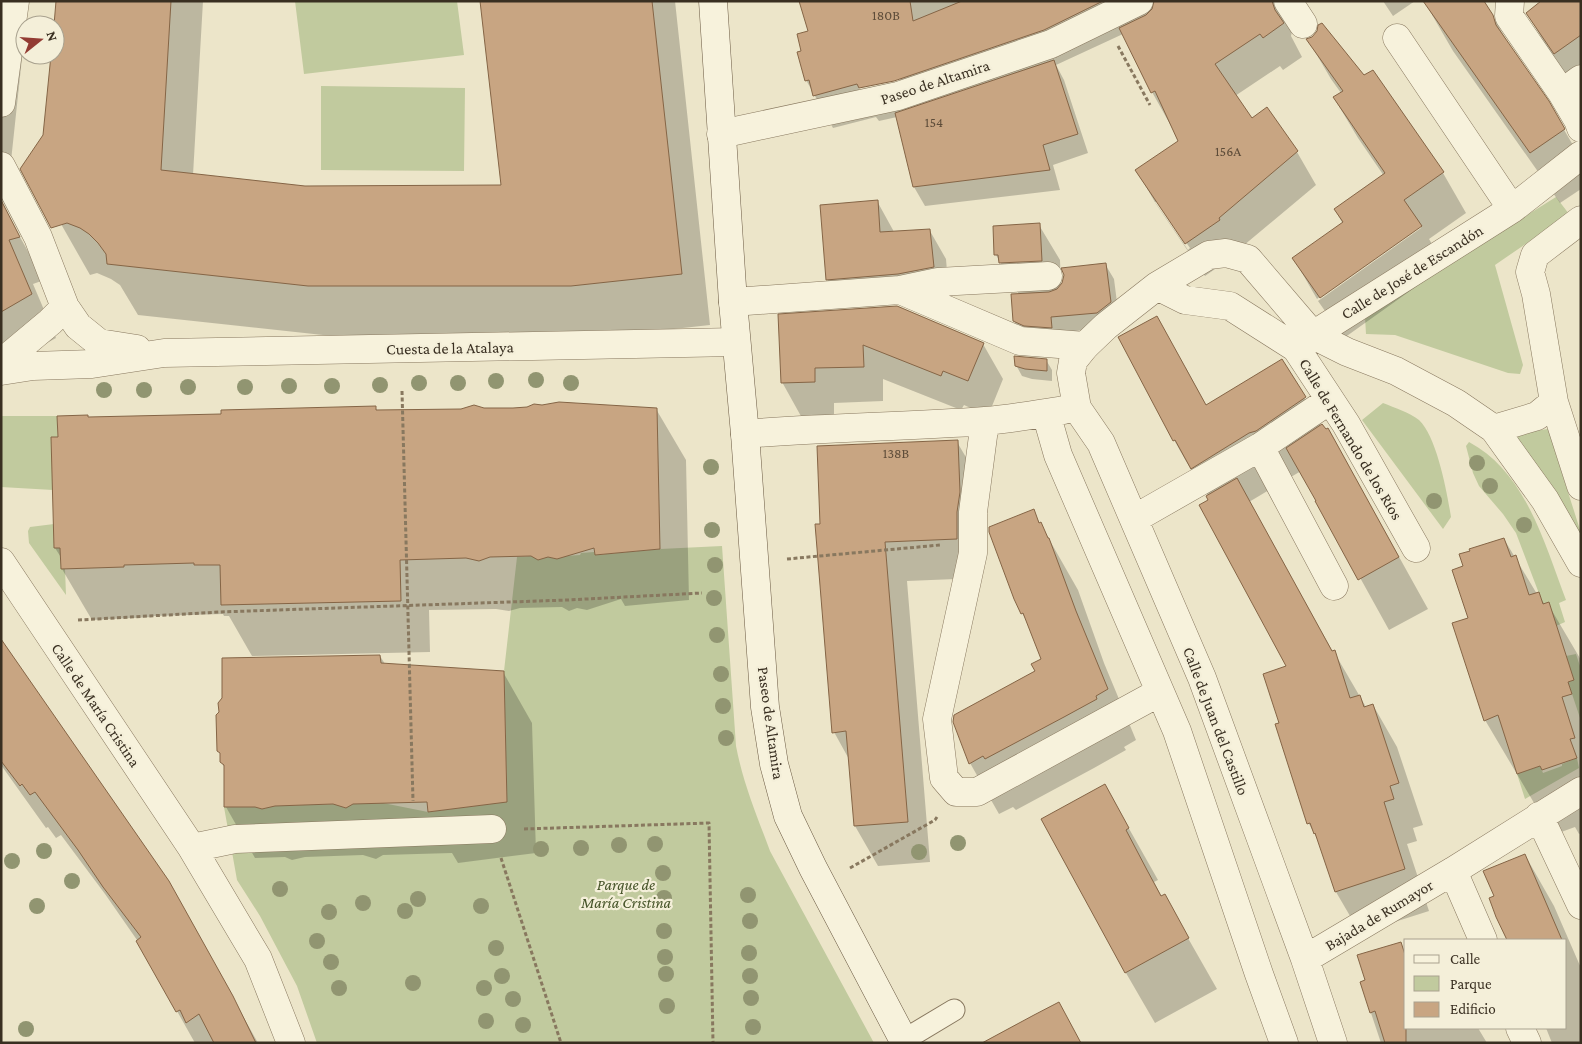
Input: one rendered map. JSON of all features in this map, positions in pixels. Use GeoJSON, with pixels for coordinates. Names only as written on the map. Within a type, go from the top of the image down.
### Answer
{"type":"FeatureCollection","features":[{"type":"Feature","properties":{"kind":"street"},"geometry":{"type":"LineString","coordinates":[[1,103],[15,1]]}},
{"type":"Feature","properties":{"kind":"street","name":"Paseo de Altamira"},"geometry":{"type":"LineString","coordinates":[[713,1],[732,302],[745,434],[765,707],[774,764],[788,816],[821,884],[904,1041]]}},
{"type":"Feature","properties":{"kind":"street","name":"Paseo de Altamira"},"geometry":{"type":"LineString","coordinates":[[721,134],[898,96],[1051,44],[1140,1]]}},
{"type":"Feature","properties":{"kind":"street"},"geometry":{"type":"LineString","coordinates":[[1288,1],[1303,24]]}},
{"type":"Feature","properties":{"kind":"street"},"geometry":{"type":"LineString","coordinates":[[1510,1],[1509,16],[1571,86],[1581,128]]}},
{"type":"Feature","properties":{"kind":"street"},"geometry":{"type":"LineString","coordinates":[[1397,38],[1512,209]]}},
{"type":"Feature","properties":{"kind":"street","name":"Calle de José de Escandón"},"geometry":{"type":"LineString","coordinates":[[1313,334],[1512,209],[1581,155]]}},
{"type":"Feature","properties":{"kind":"street","name":"Cuesta de la Atalaya"},"geometry":{"type":"LineString","coordinates":[[1,166],[38,237],[65,308],[78,326],[99,343],[164,353]]}},
{"type":"Feature","properties":{"kind":"street"},"geometry":{"type":"LineString","coordinates":[[1581,220],[1535,255],[1530,272],[1536,294],[1554,402],[1581,486]]}},
{"type":"Feature","properties":{"kind":"street","name":"Calle de Fernando de los Ríos"},"geometry":{"type":"LineString","coordinates":[[1157,286],[1208,255],[1226,252],[1248,259],[1313,334],[1347,352],[1396,371],[1456,403],[1494,429],[1545,500],[1581,563]]}},
{"type":"Feature","properties":{"kind":"street"},"geometry":{"type":"LineString","coordinates":[[732,302],[900,290],[938,282],[1048,276]]}},
{"type":"Feature","properties":{"kind":"street"},"geometry":{"type":"LineString","coordinates":[[745,434],[790,430],[985,421],[1077,408],[1071,373],[1073,361],[1085,346],[1106,326],[1157,286]]}},
{"type":"Feature","properties":{"kind":"street","name":"Calle de Fernando de los Ríos"},"geometry":{"type":"LineString","coordinates":[[1157,286],[1185,300],[1230,306],[1296,348],[1346,424],[1416,548]]}},
{"type":"Feature","properties":{"kind":"street"},"geometry":{"type":"LineString","coordinates":[[900,290],[1020,341],[1085,346]]}},
{"type":"Feature","properties":{"kind":"street"},"geometry":{"type":"LineString","coordinates":[[1,363],[65,308]]}},
{"type":"Feature","properties":{"kind":"street","name":"Cuesta de la Atalaya"},"geometry":{"type":"LineString","coordinates":[[1,371],[33,366],[92,364],[164,353],[736,342]]}},
{"type":"Feature","properties":{"kind":"street"},"geometry":{"type":"LineString","coordinates":[[1134,519],[1260,447],[1330,400]]}},
{"type":"Feature","properties":{"kind":"street"},"geometry":{"type":"LineString","coordinates":[[1494,429],[1537,416],[1554,402]]}},
{"type":"Feature","properties":{"kind":"street","name":"Calle de Juan del Castillo"},"geometry":{"type":"LineString","coordinates":[[1077,408],[1101,443],[1202,678],[1305,959],[1333,1043]]}},
{"type":"Feature","properties":{"kind":"street"},"geometry":{"type":"LineString","coordinates":[[1046,413],[1058,455],[1177,731],[1284,1043]]}},
{"type":"Feature","properties":{"kind":"street"},"geometry":{"type":"LineString","coordinates":[[985,421],[973,512],[973,553],[937,719],[944,778],[956,792],[977,792],[1160,692]]}},
{"type":"Feature","properties":{"kind":"street"},"geometry":{"type":"LineString","coordinates":[[1260,447],[1334,586]]}},
{"type":"Feature","properties":{"kind":"street","name":"Calle de María Cristina"},"geometry":{"type":"LineString","coordinates":[[1,562],[192,848],[258,959],[291,1043]]}},
{"type":"Feature","properties":{"kind":"street","name":"Bajada de Rumayor"},"geometry":{"type":"LineString","coordinates":[[1305,959],[1453,871],[1581,791]]}},
{"type":"Feature","properties":{"kind":"street"},"geometry":{"type":"LineString","coordinates":[[1540,816],[1581,905]]}},
{"type":"Feature","properties":{"kind":"street"},"geometry":{"type":"LineString","coordinates":[[192,848],[236,839],[492,829]]}},
{"type":"Feature","properties":{"kind":"street","name":"Bajada de Rumayor"},"geometry":{"type":"LineString","coordinates":[[1453,871],[1483,939]]}},
{"type":"Feature","properties":{"kind":"street"},"geometry":{"type":"LineString","coordinates":[[1520,1029],[1526,1043]]}},
{"type":"Feature","properties":{"kind":"lane"},"geometry":{"type":"LineString","coordinates":[[904,1041],[954,1010]]}},
{"type":"Feature","properties":{"kind":"path"},"geometry":{"type":"LineString","coordinates":[[1104,19],[1150,105]]}},
{"type":"Feature","properties":{"kind":"path"},"geometry":{"type":"LineString","coordinates":[[402,391],[414,833]]}},
{"type":"Feature","properties":{"kind":"path"},"geometry":{"type":"LineString","coordinates":[[754,562],[973,542]]}},
{"type":"Feature","properties":{"kind":"path"},"geometry":{"type":"LineString","coordinates":[[75,620],[214,612],[566,600],[702,593]]}},
{"type":"Feature","properties":{"kind":"path"},"geometry":{"type":"LineString","coordinates":[[821,884],[935,820],[956,792]]}},
{"type":"Feature","properties":{"kind":"path"},"geometry":{"type":"LineString","coordinates":[[561,1043],[492,829],[709,823],[713,1043]]}},
{"type":"Feature","properties":{"kind":"green space"},"geometry":{"type":"Polygon","coordinates":[[[295,1],[457,1],[464,55],[304,74],[295,1]]]}},
{"type":"Feature","properties":{"kind":"green space"},"geometry":{"type":"Polygon","coordinates":[[[321,86],[465,88],[464,171],[321,170],[321,86]]]}},
{"type":"Feature","properties":{"kind":"green space"},"geometry":{"type":"Polygon","coordinates":[[[1556,197],[1569,214],[1495,265],[1523,365],[1520,374],[1508,373],[1395,335],[1366,334],[1365,317],[1556,197]]]}},
{"type":"Feature","properties":{"kind":"green space"},"geometry":{"type":"Polygon","coordinates":[[[1383,403],[1406,412],[1419,420],[1431,439],[1440,466],[1451,517],[1443,529],[1362,420],[1383,403]]]}},
{"type":"Feature","properties":{"kind":"green space"},"geometry":{"type":"Polygon","coordinates":[[[1,416],[57,416],[58,437],[53,490],[1,487],[1,416]]]}},
{"type":"Feature","properties":{"kind":"green space"},"geometry":{"type":"Polygon","coordinates":[[[1548,429],[1581,533],[1581,544],[1514,434],[1548,429]]]}},
{"type":"Feature","properties":{"kind":"green space"},"geometry":{"type":"Polygon","coordinates":[[[1469,442],[1489,455],[1505,472],[1531,512],[1566,600],[1559,603],[1565,622],[1556,626],[1543,604],[1516,533],[1503,514],[1479,486],[1473,473],[1466,446],[1469,442]]]}},
{"type":"Feature","properties":{"kind":"green space"},"geometry":{"type":"Polygon","coordinates":[[[54,524],[60,536],[54,536],[54,548],[60,548],[61,569],[65,569],[66,595],[29,543],[28,531],[30,527],[54,524]]]}},
{"type":"Feature","properties":{"kind":"green space","name":"Parque de María Cristina"},"geometry":{"type":"Polygon","coordinates":[[[722,546],[736,746],[746,786],[770,851],[874,1043],[317,1043],[297,986],[260,916],[237,880],[224,807],[256,807],[264,809],[272,806],[336,804],[345,808],[353,804],[383,803],[428,812],[507,802],[504,671],[517,557],[532,556],[540,559],[547,556],[556,559],[580,555],[581,553],[594,552],[595,555],[722,546]]]}},
{"type":"Feature","properties":{"kind":"green space"},"geometry":{"type":"Polygon","coordinates":[[[1576,654],[1581,669],[1581,721],[1568,682],[1573,680],[1566,656],[1576,654]]]}},
{"type":"Feature","properties":{"kind":"green space"},"geometry":{"type":"Polygon","coordinates":[[[1577,758],[1579,768],[1525,799],[1517,774],[1540,766],[1543,773],[1577,758]]]}},
{"type":"Feature","properties":{"kind":"building"},"geometry":{"type":"Polygon","coordinates":[[[56,1],[171,1],[161,170],[305,186],[501,185],[480,1],[652,1],[682,274],[571,286],[308,286],[107,264],[106,254],[98,243],[80,228],[67,223],[51,228],[20,169],[43,135],[50,65],[65,65],[65,15],[55,15],[56,1]]]}},
{"type":"Feature","properties":{"kind":"building"},"geometry":{"type":"Polygon","coordinates":[[[799,1],[910,1],[913,21],[962,1],[1103,1],[1044,30],[894,81],[859,88],[857,84],[813,96],[809,80],[805,81],[797,52],[801,51],[797,34],[808,31],[799,1]]]}},
{"type":"Feature","properties":{"kind":"building"},"geometry":{"type":"Polygon","coordinates":[[[1154,1],[1272,1],[1275,10],[1284,23],[1263,38],[1260,34],[1215,64],[1252,118],[1267,107],[1298,151],[1219,218],[1220,220],[1185,244],[1135,170],[1178,141],[1155,91],[1151,93],[1119,28],[1146,15],[1152,9],[1154,1]]]}},
{"type":"Feature","properties":{"kind":"building"},"geometry":{"type":"Polygon","coordinates":[[[1423,1],[1484,1],[1493,15],[1496,25],[1549,101],[1565,129],[1530,153],[1423,1]]]}},
{"type":"Feature","properties":{"kind":"building"},"geometry":{"type":"Polygon","coordinates":[[[1541,1],[1581,1],[1581,35],[1554,54],[1526,13],[1541,1]]]}},
{"type":"Feature","properties":{"kind":"building"},"geometry":{"type":"Polygon","coordinates":[[[1322,23],[1364,75],[1373,70],[1444,172],[1404,200],[1422,226],[1320,298],[1292,258],[1343,222],[1334,209],[1385,173],[1333,97],[1343,91],[1306,39],[1312,37],[1317,31],[1318,25],[1322,23]]]}},
{"type":"Feature","properties":{"kind":"building"},"geometry":{"type":"Polygon","coordinates":[[[1054,60],[1078,134],[1043,145],[1050,170],[913,187],[895,113],[1054,60]]]}},
{"type":"Feature","properties":{"kind":"building"},"geometry":{"type":"Polygon","coordinates":[[[1,200],[20,237],[9,240],[32,294],[1,312],[1,200]]]}},
{"type":"Feature","properties":{"kind":"building"},"geometry":{"type":"Polygon","coordinates":[[[878,200],[880,232],[930,229],[934,267],[898,274],[826,280],[820,205],[878,200]]]}},
{"type":"Feature","properties":{"kind":"building"},"geometry":{"type":"Polygon","coordinates":[[[1040,223],[1042,261],[999,263],[998,255],[994,255],[993,226],[1040,223]]]}},
{"type":"Feature","properties":{"kind":"building"},"geometry":{"type":"Polygon","coordinates":[[[1106,263],[1111,302],[1097,313],[1051,317],[1052,328],[1024,326],[1013,321],[1011,294],[1049,292],[1057,289],[1062,283],[1064,275],[1061,268],[1106,263]]]}},
{"type":"Feature","properties":{"kind":"building"},"geometry":{"type":"Polygon","coordinates":[[[897,306],[984,343],[968,381],[943,371],[941,376],[863,345],[864,367],[815,368],[815,382],[781,383],[778,314],[897,306]]]}},
{"type":"Feature","properties":{"kind":"building"},"geometry":{"type":"Polygon","coordinates":[[[1157,316],[1206,405],[1282,359],[1306,397],[1256,431],[1249,433],[1191,469],[1175,440],[1173,441],[1118,337],[1157,316]]]}},
{"type":"Feature","properties":{"kind":"building"},"geometry":{"type":"Polygon","coordinates":[[[1014,356],[1047,359],[1047,371],[1015,366],[1014,356]]]}},
{"type":"Feature","properties":{"kind":"building"},"geometry":{"type":"Polygon","coordinates":[[[559,402],[657,408],[660,549],[595,555],[594,548],[557,559],[548,557],[538,560],[531,556],[490,557],[479,561],[466,558],[400,560],[401,601],[221,605],[220,565],[194,565],[194,563],[61,569],[60,548],[54,548],[51,437],[58,437],[57,416],[221,414],[221,410],[376,406],[376,410],[461,409],[474,405],[484,408],[513,408],[559,402]]]}},
{"type":"Feature","properties":{"kind":"building"},"geometry":{"type":"Polygon","coordinates":[[[1322,424],[1326,429],[1328,428],[1399,557],[1358,580],[1286,448],[1322,424]]]}},
{"type":"Feature","properties":{"kind":"building"},"geometry":{"type":"Polygon","coordinates":[[[958,440],[960,492],[957,512],[957,539],[885,542],[908,822],[854,826],[846,731],[832,733],[815,524],[820,524],[817,446],[958,440]]]}},
{"type":"Feature","properties":{"kind":"building"},"geometry":{"type":"Polygon","coordinates":[[[1237,478],[1332,651],[1335,650],[1350,698],[1360,695],[1364,707],[1373,704],[1399,783],[1390,786],[1394,799],[1384,802],[1405,869],[1335,892],[1315,833],[1310,823],[1307,824],[1275,724],[1279,723],[1263,674],[1286,666],[1199,505],[1208,500],[1206,496],[1237,478]]]}},
{"type":"Feature","properties":{"kind":"building"},"geometry":{"type":"Polygon","coordinates":[[[1034,509],[1039,523],[1041,522],[1049,538],[1108,689],[1096,696],[1097,699],[1064,717],[985,759],[983,756],[969,764],[953,722],[954,715],[1035,671],[1031,664],[1041,659],[1023,613],[1021,614],[1014,599],[989,532],[989,527],[1034,509]]]}},
{"type":"Feature","properties":{"kind":"building"},"geometry":{"type":"Polygon","coordinates":[[[1504,538],[1511,557],[1516,555],[1529,595],[1539,592],[1543,604],[1549,602],[1574,680],[1568,682],[1572,694],[1562,697],[1575,738],[1570,739],[1577,758],[1542,770],[1540,766],[1517,774],[1498,715],[1484,721],[1452,623],[1468,618],[1452,570],[1463,566],[1459,554],[1504,538]]]}},
{"type":"Feature","properties":{"kind":"building"},"geometry":{"type":"Polygon","coordinates":[[[1,639],[169,881],[233,996],[256,1043],[214,1043],[199,1014],[186,1023],[180,1010],[176,1012],[136,941],[141,937],[35,792],[30,795],[22,784],[20,786],[1,761],[1,639]]]}},
{"type":"Feature","properties":{"kind":"building"},"geometry":{"type":"Polygon","coordinates":[[[380,655],[381,663],[504,671],[507,802],[428,812],[427,802],[353,804],[346,808],[333,804],[275,806],[262,809],[255,807],[224,807],[224,765],[220,762],[220,753],[217,751],[216,715],[219,712],[218,703],[222,698],[222,658],[380,655]]]}},
{"type":"Feature","properties":{"kind":"building"},"geometry":{"type":"Polygon","coordinates":[[[1105,784],[1129,828],[1126,830],[1161,896],[1165,894],[1189,938],[1125,973],[1041,819],[1105,784]]]}},
{"type":"Feature","properties":{"kind":"building"},"geometry":{"type":"Polygon","coordinates":[[[1525,854],[1562,939],[1507,939],[1489,898],[1494,896],[1483,871],[1525,854]]]}},
{"type":"Feature","properties":{"kind":"building"},"geometry":{"type":"Polygon","coordinates":[[[1401,942],[1404,952],[1404,1029],[1406,1029],[1406,1043],[1385,1043],[1375,1011],[1370,1013],[1360,982],[1365,980],[1357,955],[1401,942]]]}},
{"type":"Feature","properties":{"kind":"building"},"geometry":{"type":"Polygon","coordinates":[[[1059,1002],[1081,1043],[982,1043],[1034,1015],[1059,1002]]]}}]}
